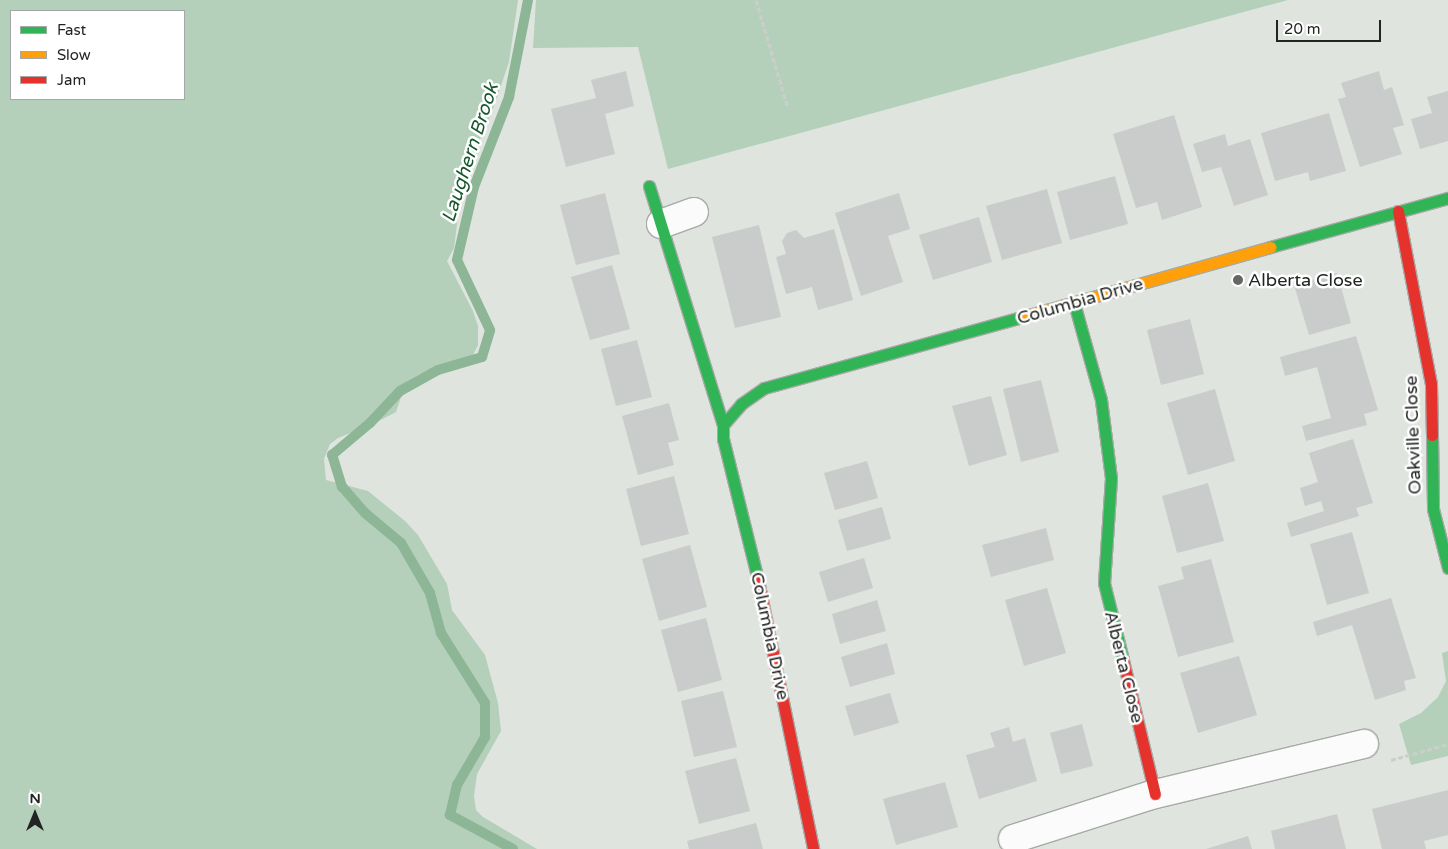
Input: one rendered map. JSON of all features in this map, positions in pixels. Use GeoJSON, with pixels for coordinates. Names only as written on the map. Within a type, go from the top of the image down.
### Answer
{"type":"FeatureCollection","features":[{"type":"Feature","properties":{"kind":"street","name":"Columbia Drive"},"geometry":{"type":"LineString","coordinates":[[649,186],[724,424],[723,439],[754,559],[813,849]]}},
{"type":"Feature","properties":{"kind":"street","name":"Columbia Drive"},"geometry":{"type":"LineString","coordinates":[[724,424],[741,404],[764,388],[1448,198]]}},
{"type":"Feature","properties":{"kind":"street","name":"Oakville Close"},"geometry":{"type":"LineString","coordinates":[[1398,211],[1431,384],[1433,509],[1448,568]]}},
{"type":"Feature","properties":{"kind":"street"},"geometry":{"type":"LineString","coordinates":[[661,224],[694,212]]}},
{"type":"Feature","properties":{"kind":"street","name":"Alberta Close"},"geometry":{"type":"LineString","coordinates":[[1074,303],[1101,400],[1111,478],[1104,583],[1155,794]]}},
{"type":"Feature","properties":{"kind":"street"},"geometry":{"type":"LineString","coordinates":[[1013,839],[1155,794],[1364,744]]}},
{"type":"Feature","properties":{"kind":"path"},"geometry":{"type":"LineString","coordinates":[[756,0],[788,108]]}},
{"type":"Feature","properties":{"kind":"path"},"geometry":{"type":"LineString","coordinates":[[1364,744],[1369,766],[1448,744]]}},
{"type":"Feature","properties":{"kind":"green space"},"geometry":{"type":"Polygon","coordinates":[[[0,0],[518,0],[509,62],[492,112],[467,169],[461,193],[454,248],[447,261],[473,311],[478,326],[478,345],[469,363],[420,374],[406,382],[396,412],[373,424],[338,438],[330,444],[324,459],[326,480],[368,491],[405,521],[418,535],[447,584],[452,610],[485,655],[498,703],[501,731],[477,774],[474,796],[476,810],[483,817],[537,849],[0,849],[0,0]]]}},
{"type":"Feature","properties":{"kind":"green space"},"geometry":{"type":"Polygon","coordinates":[[[536,0],[1288,0],[668,169],[638,47],[533,48],[536,0]]]}},
{"type":"Feature","properties":{"kind":"green space"},"geometry":{"type":"Polygon","coordinates":[[[1448,651],[1448,756],[1411,765],[1399,724],[1421,713],[1438,697],[1446,681],[1442,653],[1448,651]]]}},
{"type":"Feature","properties":{"kind":"building"},"geometry":{"type":"Polygon","coordinates":[[[626,71],[634,106],[605,114],[615,154],[566,167],[551,109],[596,98],[591,80],[626,71]]]}},
{"type":"Feature","properties":{"kind":"building"},"geometry":{"type":"Polygon","coordinates":[[[1379,71],[1384,90],[1392,87],[1404,125],[1393,128],[1402,154],[1360,167],[1338,99],[1346,97],[1341,83],[1379,71]]]}},
{"type":"Feature","properties":{"kind":"building"},"geometry":{"type":"Polygon","coordinates":[[[1448,91],[1448,141],[1420,149],[1411,119],[1432,113],[1427,97],[1448,91]]]}},
{"type":"Feature","properties":{"kind":"building"},"geometry":{"type":"Polygon","coordinates":[[[1329,113],[1346,171],[1310,181],[1308,172],[1275,181],[1261,133],[1329,113]]]}},
{"type":"Feature","properties":{"kind":"building"},"geometry":{"type":"Polygon","coordinates":[[[1174,115],[1202,207],[1162,220],[1157,202],[1136,208],[1113,134],[1174,115]]]}},
{"type":"Feature","properties":{"kind":"building"},"geometry":{"type":"Polygon","coordinates":[[[1225,134],[1228,146],[1250,139],[1268,195],[1234,206],[1221,167],[1202,172],[1193,144],[1225,134]]]}},
{"type":"Feature","properties":{"kind":"building"},"geometry":{"type":"Polygon","coordinates":[[[1115,176],[1128,224],[1070,240],[1057,192],[1115,176]]]}},
{"type":"Feature","properties":{"kind":"building"},"geometry":{"type":"Polygon","coordinates":[[[1047,189],[1062,243],[1002,260],[986,206],[1047,189]]]}},
{"type":"Feature","properties":{"kind":"building"},"geometry":{"type":"Polygon","coordinates":[[[605,193],[620,254],[576,265],[560,205],[605,193]]]}},
{"type":"Feature","properties":{"kind":"building"},"geometry":{"type":"Polygon","coordinates":[[[899,193],[910,229],[888,236],[903,282],[861,296],[835,213],[899,193]]]}},
{"type":"Feature","properties":{"kind":"building"},"geometry":{"type":"Polygon","coordinates":[[[979,217],[992,262],[933,280],[919,235],[979,217]]]}},
{"type":"Feature","properties":{"kind":"building"},"geometry":{"type":"Polygon","coordinates":[[[759,225],[781,317],[735,328],[712,237],[759,225]]]}},
{"type":"Feature","properties":{"kind":"building"},"geometry":{"type":"Polygon","coordinates":[[[834,229],[853,300],[818,310],[812,287],[786,294],[776,257],[786,254],[782,241],[787,233],[796,230],[804,238],[834,229]]]}},
{"type":"Feature","properties":{"kind":"building"},"geometry":{"type":"Polygon","coordinates":[[[612,265],[630,329],[590,340],[571,277],[612,265]]]}},
{"type":"Feature","properties":{"kind":"building"},"geometry":{"type":"Polygon","coordinates":[[[1337,273],[1351,323],[1309,335],[1294,285],[1337,273]]]}},
{"type":"Feature","properties":{"kind":"building"},"geometry":{"type":"Polygon","coordinates":[[[1190,319],[1204,374],[1161,385],[1147,330],[1190,319]]]}},
{"type":"Feature","properties":{"kind":"building"},"geometry":{"type":"Polygon","coordinates":[[[1356,336],[1378,410],[1364,414],[1367,425],[1306,441],[1302,426],[1331,418],[1317,367],[1285,376],[1280,357],[1356,336]]]}},
{"type":"Feature","properties":{"kind":"building"},"geometry":{"type":"Polygon","coordinates":[[[637,340],[652,397],[616,406],[601,349],[637,340]]]}},
{"type":"Feature","properties":{"kind":"building"},"geometry":{"type":"Polygon","coordinates":[[[1041,380],[1059,452],[1021,462],[1003,389],[1041,380]]]}},
{"type":"Feature","properties":{"kind":"building"},"geometry":{"type":"Polygon","coordinates":[[[1215,389],[1235,461],[1188,475],[1167,403],[1215,389]]]}},
{"type":"Feature","properties":{"kind":"building"},"geometry":{"type":"Polygon","coordinates":[[[991,396],[1007,455],[969,466],[952,406],[991,396]]]}},
{"type":"Feature","properties":{"kind":"building"},"geometry":{"type":"Polygon","coordinates":[[[669,403],[679,440],[668,443],[674,465],[638,475],[622,416],[669,403]]]}},
{"type":"Feature","properties":{"kind":"building"},"geometry":{"type":"Polygon","coordinates":[[[1353,439],[1373,503],[1356,508],[1359,516],[1291,537],[1287,523],[1324,511],[1321,501],[1305,506],[1300,488],[1318,482],[1309,453],[1353,439]]]}},
{"type":"Feature","properties":{"kind":"building"},"geometry":{"type":"Polygon","coordinates":[[[867,461],[878,498],[835,510],[824,473],[867,461]]]}},
{"type":"Feature","properties":{"kind":"building"},"geometry":{"type":"Polygon","coordinates":[[[674,476],[689,534],[641,546],[626,489],[674,476]]]}},
{"type":"Feature","properties":{"kind":"building"},"geometry":{"type":"Polygon","coordinates":[[[1208,483],[1224,541],[1177,553],[1162,496],[1208,483]]]}},
{"type":"Feature","properties":{"kind":"building"},"geometry":{"type":"Polygon","coordinates":[[[882,507],[891,539],[847,551],[838,520],[882,507]]]}},
{"type":"Feature","properties":{"kind":"building"},"geometry":{"type":"Polygon","coordinates":[[[1046,528],[1054,560],[991,577],[982,545],[1046,528]]]}},
{"type":"Feature","properties":{"kind":"building"},"geometry":{"type":"Polygon","coordinates":[[[1352,532],[1369,593],[1327,605],[1310,544],[1352,532]]]}},
{"type":"Feature","properties":{"kind":"building"},"geometry":{"type":"Polygon","coordinates":[[[690,545],[707,607],[659,621],[642,559],[690,545]]]}},
{"type":"Feature","properties":{"kind":"building"},"geometry":{"type":"Polygon","coordinates":[[[864,558],[873,588],[828,602],[819,572],[864,558]]]}},
{"type":"Feature","properties":{"kind":"building"},"geometry":{"type":"Polygon","coordinates":[[[1211,559],[1234,642],[1178,657],[1158,586],[1184,579],[1181,567],[1211,559]]]}},
{"type":"Feature","properties":{"kind":"building"},"geometry":{"type":"Polygon","coordinates":[[[1047,588],[1066,653],[1024,666],[1005,600],[1047,588]]]}},
{"type":"Feature","properties":{"kind":"building"},"geometry":{"type":"Polygon","coordinates":[[[1391,598],[1416,678],[1404,681],[1406,690],[1375,700],[1352,625],[1317,636],[1313,622],[1391,598]]]}},
{"type":"Feature","properties":{"kind":"building"},"geometry":{"type":"Polygon","coordinates":[[[877,600],[886,631],[840,644],[832,614],[877,600]]]}},
{"type":"Feature","properties":{"kind":"building"},"geometry":{"type":"Polygon","coordinates":[[[706,618],[722,680],[678,692],[661,630],[706,618]]]}},
{"type":"Feature","properties":{"kind":"building"},"geometry":{"type":"Polygon","coordinates":[[[887,643],[895,674],[850,687],[841,657],[887,643]]]}},
{"type":"Feature","properties":{"kind":"building"},"geometry":{"type":"Polygon","coordinates":[[[1239,656],[1257,715],[1198,733],[1180,673],[1239,656]]]}},
{"type":"Feature","properties":{"kind":"building"},"geometry":{"type":"Polygon","coordinates":[[[723,691],[737,747],[694,757],[681,701],[723,691]]]}},
{"type":"Feature","properties":{"kind":"building"},"geometry":{"type":"Polygon","coordinates":[[[890,693],[899,723],[854,736],[845,706],[890,693]]]}},
{"type":"Feature","properties":{"kind":"building"},"geometry":{"type":"Polygon","coordinates":[[[1082,724],[1093,766],[1061,774],[1050,733],[1082,724]]]}},
{"type":"Feature","properties":{"kind":"building"},"geometry":{"type":"Polygon","coordinates":[[[1009,727],[1013,742],[1025,738],[1037,781],[979,799],[966,755],[995,747],[990,733],[1009,727]]]}},
{"type":"Feature","properties":{"kind":"building"},"geometry":{"type":"Polygon","coordinates":[[[736,758],[750,811],[699,824],[685,771],[736,758]]]}},
{"type":"Feature","properties":{"kind":"building"},"geometry":{"type":"Polygon","coordinates":[[[945,782],[958,827],[896,845],[883,799],[945,782]]]}},
{"type":"Feature","properties":{"kind":"building"},"geometry":{"type":"Polygon","coordinates":[[[1448,790],[1448,835],[1424,841],[1426,849],[1382,849],[1372,809],[1448,790]]]}},
{"type":"Feature","properties":{"kind":"building"},"geometry":{"type":"Polygon","coordinates":[[[1337,814],[1346,849],[1275,849],[1271,831],[1337,814]]]}},
{"type":"Feature","properties":{"kind":"building"},"geometry":{"type":"Polygon","coordinates":[[[756,823],[763,849],[689,849],[687,841],[756,823]]]}},
{"type":"Feature","properties":{"kind":"building"},"geometry":{"type":"Polygon","coordinates":[[[1248,836],[1252,849],[1206,849],[1248,836]]]}},
{"type":"Feature","properties":{"kind":"waterway","name":"Laughern Brook"},"geometry":{"type":"LineString","coordinates":[[513,849],[450,815],[457,785],[485,737],[485,703],[441,633],[430,593],[401,543],[365,513],[342,487],[332,455],[370,423],[400,391],[438,370],[482,357],[490,330],[457,260],[474,187],[509,97],[528,0]]}},
{"type":"Feature","properties":{"kind":"traffic: fast"},"geometry":{"type":"LineString","coordinates":[[649,186],[723,425]]}},
{"type":"Feature","properties":{"kind":"traffic: fast"},"geometry":{"type":"LineString","coordinates":[[1270,247],[1448,198]]}},
{"type":"Feature","properties":{"kind":"traffic: fast"},"geometry":{"type":"LineString","coordinates":[[1074,303],[1101,400],[1111,478],[1104,583],[1123,660]]}},
{"type":"Feature","properties":{"kind":"traffic: fast"},"geometry":{"type":"LineString","coordinates":[[758,580],[723,439],[723,425],[741,404],[764,388],[1025,316]]}},
{"type":"Feature","properties":{"kind":"traffic: fast"},"geometry":{"type":"LineString","coordinates":[[1432,435],[1433,509],[1448,568]]}},
{"type":"Feature","properties":{"kind":"traffic: slow"},"geometry":{"type":"LineString","coordinates":[[1025,316],[1270,247]]}},
{"type":"Feature","properties":{"kind":"traffic: jam"},"geometry":{"type":"LineString","coordinates":[[1398,211],[1431,384],[1432,435]]}},
{"type":"Feature","properties":{"kind":"traffic: jam"},"geometry":{"type":"LineString","coordinates":[[758,580],[813,849]]}},
{"type":"Feature","properties":{"kind":"traffic: jam"},"geometry":{"type":"LineString","coordinates":[[1123,660],[1155,794]]}},
{"type":"Feature","properties":{"kind":"place","name":"Alberta Close"},"geometry":{"type":"Point","coordinates":[1238,280]}}]}
